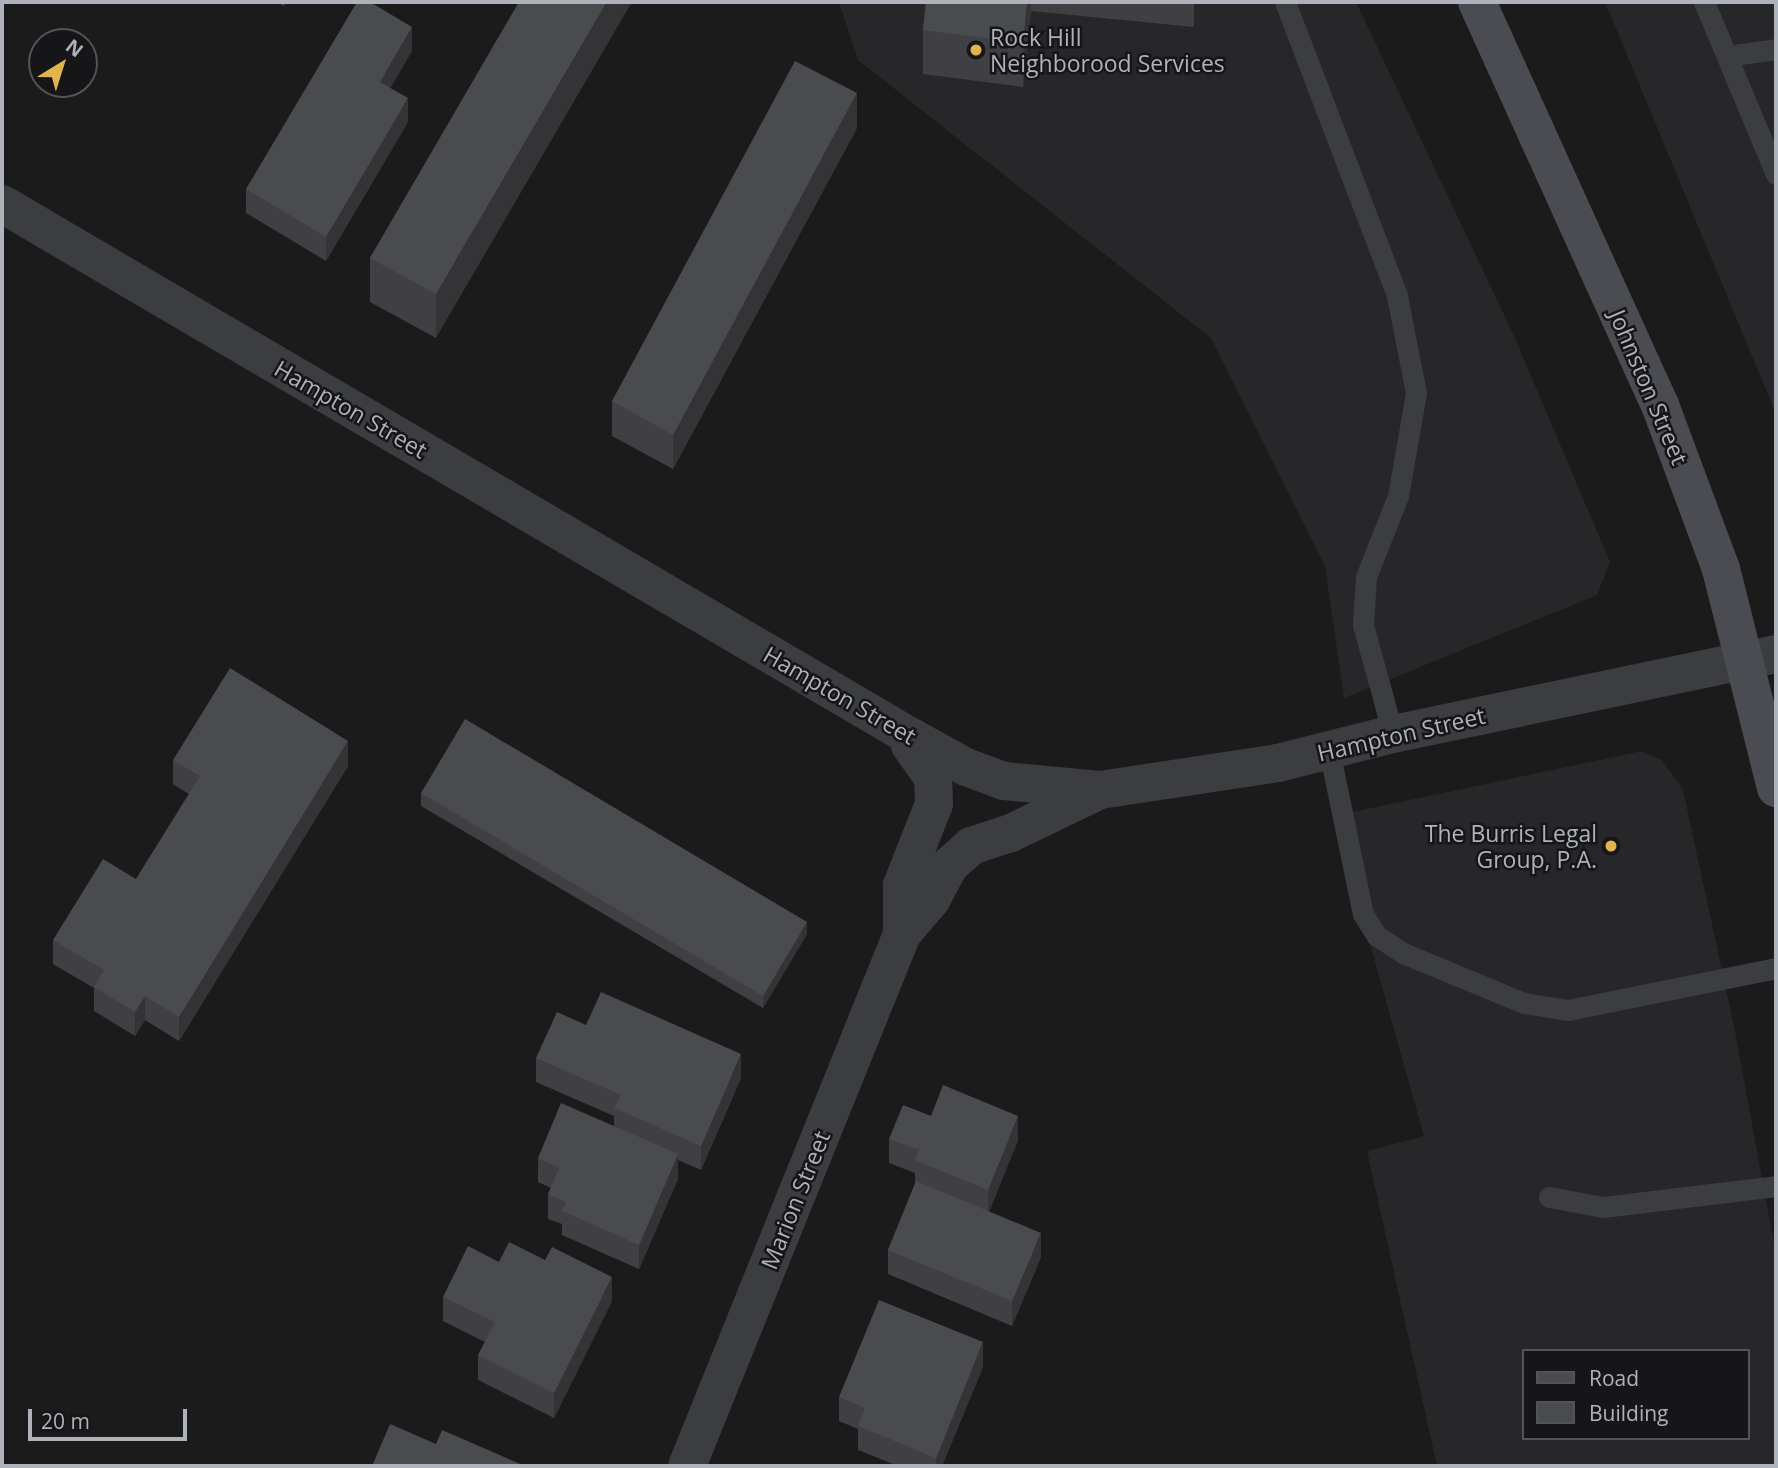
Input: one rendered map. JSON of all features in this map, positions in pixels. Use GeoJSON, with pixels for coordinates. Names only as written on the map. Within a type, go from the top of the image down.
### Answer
{"type":"FeatureCollection","features":[{"type":"Feature","properties":{"kind":"main road","name":"Johnston Street"},"geometry":{"type":"LineString","coordinates":[[1476,2],[1661,405],[1721,569],[1761,657],[1776,788]]}},
{"type":"Feature","properties":{"kind":"street","name":"Hampton Street"},"geometry":{"type":"LineString","coordinates":[[2,204],[913,738],[966,767],[1004,781],[1100,790],[1278,763],[1392,734],[1761,657]]}},
{"type":"Feature","properties":{"kind":"street","name":"Marion Street"},"geometry":{"type":"LineString","coordinates":[[902,934],[902,885],[934,804],[933,778],[911,745],[913,738]]}},
{"type":"Feature","properties":{"kind":"street","name":"Marion Street"},"geometry":{"type":"LineString","coordinates":[[687,1466],[902,934],[931,900],[950,865],[971,846],[1011,832],[1100,790]]}},
{"type":"Feature","properties":{"kind":"lane"},"geometry":{"type":"LineString","coordinates":[[1285,2],[1397,296],[1416,393],[1398,496],[1366,577],[1363,625],[1392,734]]}},
{"type":"Feature","properties":{"kind":"lane"},"geometry":{"type":"LineString","coordinates":[[1704,2],[1776,174]]}},
{"type":"Feature","properties":{"kind":"lane"},"geometry":{"type":"LineString","coordinates":[[1727,56],[1776,49]]}},
{"type":"Feature","properties":{"kind":"lane"},"geometry":{"type":"LineString","coordinates":[[1329,750],[1363,914],[1377,936],[1403,953],[1524,1003],[1567,1010],[1776,968]]}},
{"type":"Feature","properties":{"kind":"lane"},"geometry":{"type":"LineString","coordinates":[[1549,1197],[1603,1207],[1776,1186]]}},
{"type":"Feature","properties":{"kind":"shaded area"},"geometry":{"type":"Polygon","coordinates":[[[839,2],[1356,2],[1515,338],[1610,562],[1597,595],[1344,698],[1325,566],[1211,338],[858,60],[839,2]]]}},
{"type":"Feature","properties":{"kind":"shaded area"},"geometry":{"type":"Polygon","coordinates":[[[1605,2],[1776,2],[1776,414],[1605,2]]]}},
{"type":"Feature","properties":{"kind":"shaded area"},"geometry":{"type":"Polygon","coordinates":[[[1642,751],[1662,760],[1683,790],[1734,1026],[1776,1255],[1776,1466],[1437,1466],[1367,1151],[1424,1136],[1334,816],[1642,751]]]}},
{"type":"Feature","properties":{"kind":"building"},"geometry":{"type":"Polygon","coordinates":[[[357,2],[370,2],[412,27],[380,82],[408,98],[326,237],[246,189],[357,2]]]}},
{"type":"Feature","properties":{"kind":"building"},"geometry":{"type":"Polygon","coordinates":[[[519,2],[607,2],[436,294],[370,258],[519,2]]]}},
{"type":"Feature","properties":{"kind":"building"},"geometry":{"type":"Polygon","coordinates":[[[926,2],[1027,2],[1023,43],[923,30],[926,2]]]}},
{"type":"Feature","properties":{"kind":"building"},"geometry":{"type":"Polygon","coordinates":[[[795,61],[857,93],[673,435],[612,401],[795,61]]]}},
{"type":"Feature","properties":{"kind":"building"},"geometry":{"type":"Polygon","coordinates":[[[230,668],[348,741],[179,1017],[145,996],[135,1012],[94,987],[104,970],[53,940],[103,859],[136,879],[200,776],[173,760],[230,668]]]}},
{"type":"Feature","properties":{"kind":"building"},"geometry":{"type":"Polygon","coordinates":[[[465,719],[807,922],[763,996],[421,793],[465,719]]]}},
{"type":"Feature","properties":{"kind":"building"},"geometry":{"type":"Polygon","coordinates":[[[601,992],[741,1054],[701,1146],[614,1108],[621,1095],[536,1058],[557,1012],[586,1025],[601,992]]]}},
{"type":"Feature","properties":{"kind":"building"},"geometry":{"type":"Polygon","coordinates":[[[943,1085],[1018,1116],[988,1190],[915,1160],[919,1150],[889,1139],[903,1105],[931,1116],[943,1085]]]}},
{"type":"Feature","properties":{"kind":"building"},"geometry":{"type":"Polygon","coordinates":[[[561,1103],[678,1154],[639,1245],[562,1211],[566,1202],[548,1194],[559,1168],[538,1158],[561,1103]]]}},
{"type":"Feature","properties":{"kind":"building"},"geometry":{"type":"Polygon","coordinates":[[[916,1181],[1041,1233],[1012,1301],[888,1250],[916,1181]]]}},
{"type":"Feature","properties":{"kind":"building"},"geometry":{"type":"Polygon","coordinates":[[[509,1242],[545,1260],[552,1247],[612,1277],[554,1393],[478,1355],[495,1322],[443,1297],[468,1246],[499,1262],[509,1242]]]}},
{"type":"Feature","properties":{"kind":"building"},"geometry":{"type":"Polygon","coordinates":[[[879,1300],[983,1342],[936,1458],[858,1426],[865,1408],[839,1397],[879,1300]]]}},
{"type":"Feature","properties":{"kind":"building"},"geometry":{"type":"Polygon","coordinates":[[[390,1424],[436,1444],[442,1430],[525,1466],[372,1466],[390,1424]]]}},
{"type":"Feature","properties":{"kind":"place","name":"Rock Hill Neighborood Services"},"geometry":{"type":"Point","coordinates":[976,50]}},
{"type":"Feature","properties":{"kind":"place","name":"The Burris Legal Group, P.A."},"geometry":{"type":"Point","coordinates":[1611,846]}}]}
